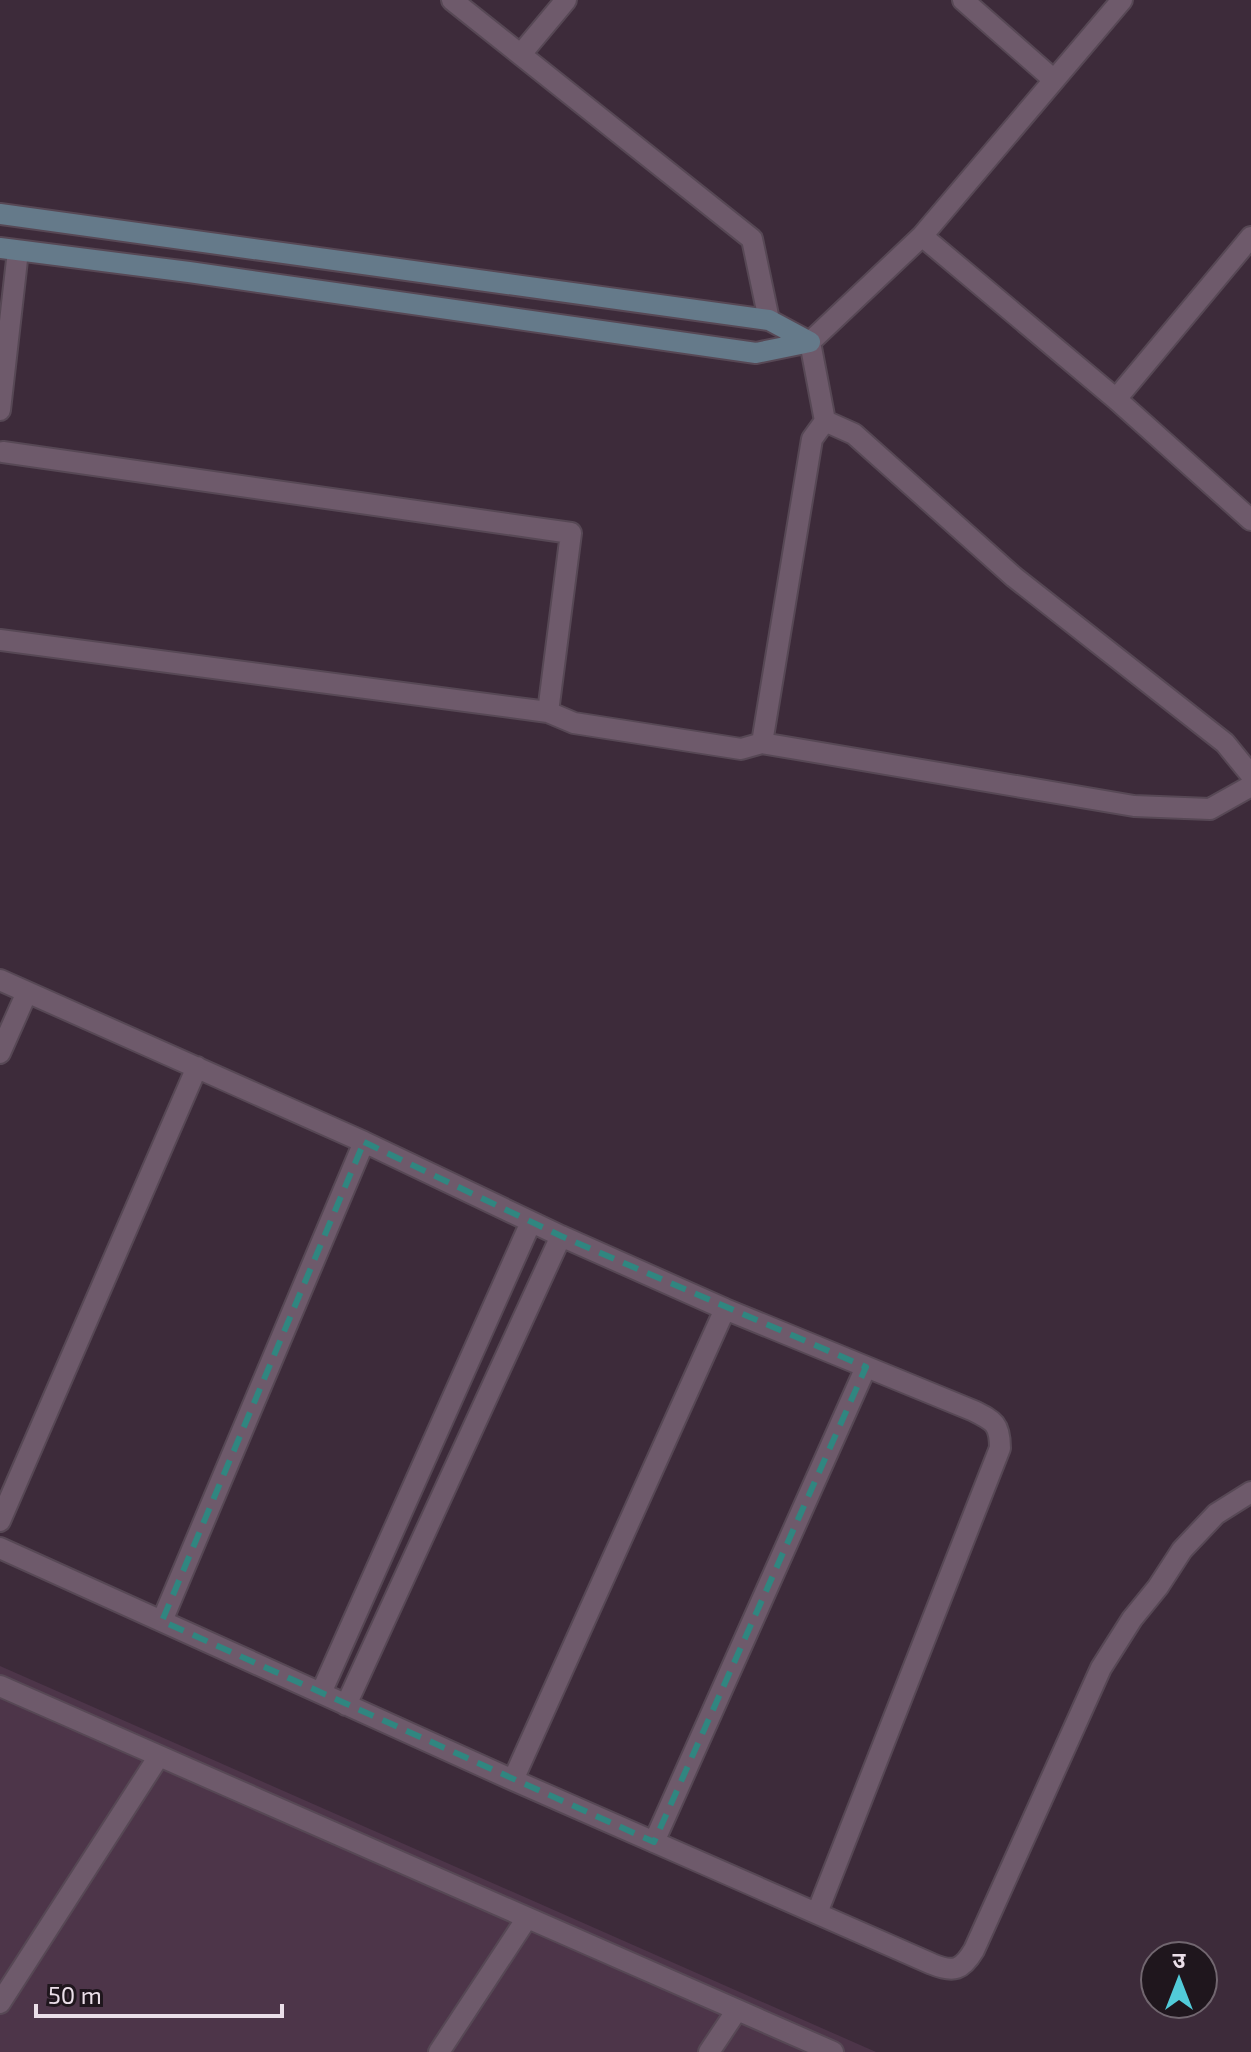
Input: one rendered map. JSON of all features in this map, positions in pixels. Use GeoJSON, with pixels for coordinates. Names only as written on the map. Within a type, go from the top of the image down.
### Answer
{"type":"FeatureCollection","features":[{"type":"Feature","properties":{"kind":"street"},"geometry":{"type":"LineString","coordinates":[[452,0],[752,239],[769,320]]}},
{"type":"Feature","properties":{"kind":"street"},"geometry":{"type":"LineString","coordinates":[[521,54],[566,0]]}},
{"type":"Feature","properties":{"kind":"street"},"geometry":{"type":"LineString","coordinates":[[963,0],[1054,80]]}},
{"type":"Feature","properties":{"kind":"street"},"geometry":{"type":"LineString","coordinates":[[9,249],[756,353],[810,342],[922,236],[1122,0]]}},
{"type":"Feature","properties":{"kind":"street"},"geometry":{"type":"LineString","coordinates":[[0,410],[9,249],[7,215],[769,320],[810,342]]}},
{"type":"Feature","properties":{"kind":"street"},"geometry":{"type":"LineString","coordinates":[[922,236],[1116,399],[1251,520]]}},
{"type":"Feature","properties":{"kind":"street"},"geometry":{"type":"LineString","coordinates":[[1116,399],[1251,237]]}},
{"type":"Feature","properties":{"kind":"street"},"geometry":{"type":"LineString","coordinates":[[189,272],[191,240]]}},
{"type":"Feature","properties":{"kind":"street"},"geometry":{"type":"LineString","coordinates":[[762,743],[812,439],[825,421],[810,342]]}},
{"type":"Feature","properties":{"kind":"street"},"geometry":{"type":"LineString","coordinates":[[825,421],[854,434],[1014,577],[1225,743],[1251,775]]}},
{"type":"Feature","properties":{"kind":"street"},"geometry":{"type":"LineString","coordinates":[[1,451],[571,533],[548,712]]}},
{"type":"Feature","properties":{"kind":"street"},"geometry":{"type":"LineString","coordinates":[[0,640],[548,712],[574,723],[741,749],[762,743],[1134,806],[1210,809],[1251,786]]}},
{"type":"Feature","properties":{"kind":"street"},"geometry":{"type":"LineString","coordinates":[[0,980],[364,1142],[561,1236],[725,1309],[992,1420],[1000,1433],[1000,1448],[817,1913]]}},
{"type":"Feature","properties":{"kind":"street"},"geometry":{"type":"LineString","coordinates":[[0,1053],[27,992]]}},
{"type":"Feature","properties":{"kind":"street"},"geometry":{"type":"LineString","coordinates":[[0,1521],[197,1067]]}},
{"type":"Feature","properties":{"kind":"street"},"geometry":{"type":"LineString","coordinates":[[162,1621],[364,1142]]}},
{"type":"Feature","properties":{"kind":"street"},"geometry":{"type":"LineString","coordinates":[[321,1693],[531,1222]]}},
{"type":"Feature","properties":{"kind":"street"},"geometry":{"type":"LineString","coordinates":[[346,1705],[561,1236]]}},
{"type":"Feature","properties":{"kind":"street"},"geometry":{"type":"LineString","coordinates":[[513,1780],[725,1309]]}},
{"type":"Feature","properties":{"kind":"street"},"geometry":{"type":"LineString","coordinates":[[654,1842],[866,1367]]}},
{"type":"Feature","properties":{"kind":"street"},"geometry":{"type":"LineString","coordinates":[[0,1548],[513,1780],[944,1969],[957,1969],[974,1950],[1101,1668],[1182,1550],[1216,1514],[1251,1492]]}},
{"type":"Feature","properties":{"kind":"street"},"geometry":{"type":"LineString","coordinates":[[0,1686],[833,2052]]}},
{"type":"Feature","properties":{"kind":"street"},"geometry":{"type":"LineString","coordinates":[[0,2003],[159,1756]]}},
{"type":"Feature","properties":{"kind":"street"},"geometry":{"type":"LineString","coordinates":[[439,2052],[527,1918]]}},
{"type":"Feature","properties":{"kind":"street"},"geometry":{"type":"LineString","coordinates":[[709,2052],[737,2010]]}},
{"type":"Feature","properties":{"kind":"highlighted area"},"geometry":{"type":"Polygon","coordinates":[[[364,1142],[561,1236],[866,1367],[654,1842],[162,1621],[364,1142]]]}},
{"type":"Feature","properties":{"kind":"shaded area"},"geometry":{"type":"Polygon","coordinates":[[[0,1666],[876,2052],[0,2052],[0,1666]]]}}]}
